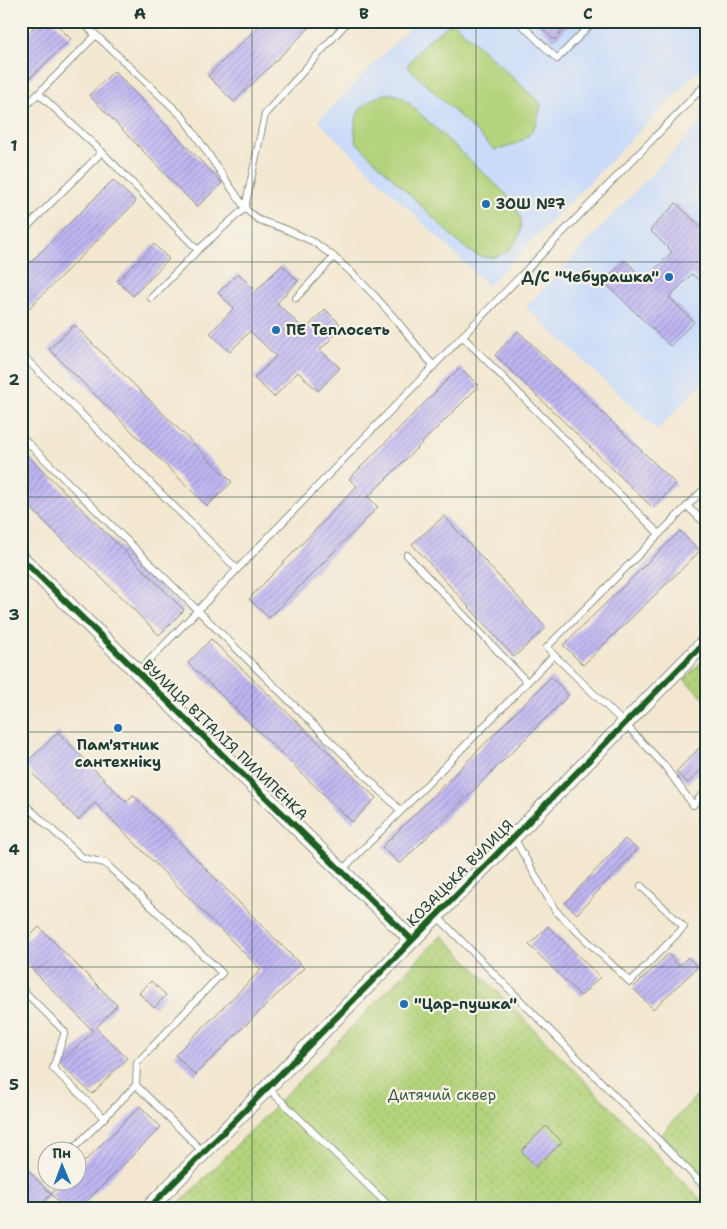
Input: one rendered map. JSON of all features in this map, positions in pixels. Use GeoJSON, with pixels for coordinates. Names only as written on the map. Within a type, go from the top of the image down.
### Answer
{"type":"FeatureCollection","features":[{"type":"Feature","properties":{"kind":"street","name":"ВУЛИЦЯ ВІТАЛІЯ ПИЛИПЕНКА"},"geometry":{"type":"LineString","coordinates":[[21,558],[412,940]]}},
{"type":"Feature","properties":{"kind":"street","name":"КОЗАЦЬКА ВУЛИЦЯ"},"geometry":{"type":"LineString","coordinates":[[149,1208],[706,641]]}},
{"type":"Feature","properties":{"kind":"lane"},"geometry":{"type":"LineString","coordinates":[[81,21],[183,117],[244,208],[259,220],[314,242],[334,257],[372,292],[434,366]]}},
{"type":"Feature","properties":{"kind":"lane"},"geometry":{"type":"LineString","coordinates":[[151,298],[198,250],[244,208],[266,114],[348,21]]}},
{"type":"Feature","properties":{"kind":"lane"},"geometry":{"type":"LineString","coordinates":[[518,21],[557,59],[594,21]]}},
{"type":"Feature","properties":{"kind":"lane"},"geometry":{"type":"LineString","coordinates":[[21,111],[96,35]]}},
{"type":"Feature","properties":{"kind":"lane"},"geometry":{"type":"LineString","coordinates":[[138,672],[706,84]]}},
{"type":"Feature","properties":{"kind":"lane"},"geometry":{"type":"LineString","coordinates":[[38,94],[102,152],[198,250]]}},
{"type":"Feature","properties":{"kind":"lane"},"geometry":{"type":"LineString","coordinates":[[21,233],[102,152]]}},
{"type":"Feature","properties":{"kind":"lane"},"geometry":{"type":"LineString","coordinates":[[296,298],[334,257]]}},
{"type":"Feature","properties":{"kind":"lane"},"geometry":{"type":"LineString","coordinates":[[462,336],[659,534]]}},
{"type":"Feature","properties":{"kind":"lane"},"geometry":{"type":"LineString","coordinates":[[21,354],[237,569]]}},
{"type":"Feature","properties":{"kind":"lane"},"geometry":{"type":"LineString","coordinates":[[21,436],[401,811]]}},
{"type":"Feature","properties":{"kind":"lane"},"geometry":{"type":"LineString","coordinates":[[706,487],[547,647],[664,765],[693,805],[706,792]]}},
{"type":"Feature","properties":{"kind":"lane"},"geometry":{"type":"LineString","coordinates":[[687,506],[706,524]]}},
{"type":"Feature","properties":{"kind":"lane"},"geometry":{"type":"LineString","coordinates":[[407,556],[527,682]]}},
{"type":"Feature","properties":{"kind":"lane"},"geometry":{"type":"LineString","coordinates":[[341,871],[554,655]]}},
{"type":"Feature","properties":{"kind":"lane"},"geometry":{"type":"LineString","coordinates":[[21,801],[83,858],[105,863],[222,973],[137,1063],[136,1085],[80,1142]]}},
{"type":"Feature","properties":{"kind":"lane"},"geometry":{"type":"LineString","coordinates":[[514,837],[555,910],[630,982],[684,927],[641,886]]}},
{"type":"Feature","properties":{"kind":"lane"},"geometry":{"type":"LineString","coordinates":[[436,915],[706,1188]]}},
{"type":"Feature","properties":{"kind":"lane"},"geometry":{"type":"LineString","coordinates":[[21,988],[65,1032],[53,1068],[104,1118]]}},
{"type":"Feature","properties":{"kind":"lane"},"geometry":{"type":"LineString","coordinates":[[136,1085],[203,1152]]}},
{"type":"Feature","properties":{"kind":"lane"},"geometry":{"type":"LineString","coordinates":[[267,1087],[391,1208]]}},
{"type":"Feature","properties":{"kind":"shaded area","name":"ЗОШ №7"},"geometry":{"type":"Polygon","coordinates":[[[416,21],[706,21],[706,63],[488,286],[318,121],[416,21]]]}},
{"type":"Feature","properties":{"kind":"shaded area"},"geometry":{"type":"Polygon","coordinates":[[[700,123],[706,129],[706,379],[657,430],[526,307],[700,123]]]}},
{"type":"Feature","properties":{"kind":"green space"},"geometry":{"type":"Polygon","coordinates":[[[453,22],[541,104],[536,123],[521,141],[495,150],[407,66],[427,41],[453,22]]]}},
{"type":"Feature","properties":{"kind":"green space"},"geometry":{"type":"Polygon","coordinates":[[[385,94],[394,94],[403,98],[506,194],[520,217],[521,229],[515,244],[503,254],[488,257],[477,255],[468,250],[356,142],[355,124],[359,111],[369,102],[385,94]]]}},
{"type":"Feature","properties":{"kind":"green space"},"geometry":{"type":"Polygon","coordinates":[[[706,657],[706,700],[684,680],[706,657]]]}},
{"type":"Feature","properties":{"kind":"green space","name":"Дитячий сквер"},"geometry":{"type":"Polygon","coordinates":[[[442,935],[706,1205],[706,1208],[175,1208],[442,935]]]}},
{"type":"Feature","properties":{"kind":"green space"},"geometry":{"type":"Polygon","coordinates":[[[706,1085],[706,1180],[661,1135],[706,1085]]]}},
{"type":"Feature","properties":{"kind":"building"},"geometry":{"type":"Polygon","coordinates":[[[40,21],[53,21],[71,39],[21,87],[21,40],[40,21]]]}},
{"type":"Feature","properties":{"kind":"building"},"geometry":{"type":"Polygon","coordinates":[[[264,21],[316,21],[234,102],[208,76],[264,21]]]}},
{"type":"Feature","properties":{"kind":"building"},"geometry":{"type":"Polygon","coordinates":[[[534,21],[573,21],[554,40],[534,21]]]}},
{"type":"Feature","properties":{"kind":"building"},"geometry":{"type":"Polygon","coordinates":[[[114,71],[222,183],[197,207],[89,95],[114,71]]]}},
{"type":"Feature","properties":{"kind":"building"},"geometry":{"type":"Polygon","coordinates":[[[113,180],[136,202],[21,316],[21,272],[113,180]]]}},
{"type":"Feature","properties":{"kind":"building","name":"Д/С \"Чебурашка\""},"geometry":{"type":"Polygon","coordinates":[[[676,203],[706,232],[706,287],[692,274],[669,297],[694,322],[670,346],[604,282],[625,260],[645,280],[672,252],[650,230],[676,203]]]}},
{"type":"Feature","properties":{"kind":"building"},"geometry":{"type":"Polygon","coordinates":[[[154,244],[169,259],[133,296],[117,281],[154,244]]]}},
{"type":"Feature","properties":{"kind":"building","name":"ПЕ Теплосеть"},"geometry":{"type":"Polygon","coordinates":[[[282,265],[298,281],[277,303],[305,330],[325,309],[343,327],[320,350],[340,368],[318,391],[298,372],[274,397],[254,378],[276,356],[250,331],[230,352],[210,333],[234,308],[218,293],[238,273],[256,291],[282,265]]]}},
{"type":"Feature","properties":{"kind":"building"},"geometry":{"type":"Polygon","coordinates":[[[74,325],[232,482],[207,506],[49,349],[74,325]]]}},
{"type":"Feature","properties":{"kind":"building"},"geometry":{"type":"Polygon","coordinates":[[[518,331],[676,484],[653,508],[495,355],[518,331]]]}},
{"type":"Feature","properties":{"kind":"building"},"geometry":{"type":"Polygon","coordinates":[[[460,367],[479,386],[368,497],[378,507],[269,618],[249,599],[357,486],[349,479],[460,367]]]}},
{"type":"Feature","properties":{"kind":"building"},"geometry":{"type":"Polygon","coordinates":[[[21,449],[184,610],[159,635],[21,498],[21,449]]]}},
{"type":"Feature","properties":{"kind":"building"},"geometry":{"type":"Polygon","coordinates":[[[444,516],[546,628],[514,657],[412,544],[444,516]]]}},
{"type":"Feature","properties":{"kind":"building"},"geometry":{"type":"Polygon","coordinates":[[[680,531],[700,551],[583,665],[563,645],[680,531]]]}},
{"type":"Feature","properties":{"kind":"building"},"geometry":{"type":"Polygon","coordinates":[[[211,639],[376,798],[352,822],[188,663],[211,639]]]}},
{"type":"Feature","properties":{"kind":"building"},"geometry":{"type":"Polygon","coordinates":[[[551,677],[569,695],[400,864],[382,847],[551,677]]]}},
{"type":"Feature","properties":{"kind":"building"},"geometry":{"type":"Polygon","coordinates":[[[58,732],[126,802],[133,795],[304,968],[195,1075],[175,1055],[261,970],[95,803],[78,820],[24,765],[58,732]]]}},
{"type":"Feature","properties":{"kind":"building"},"geometry":{"type":"Polygon","coordinates":[[[706,741],[706,765],[688,783],[676,772],[706,741]]]}},
{"type":"Feature","properties":{"kind":"building"},"geometry":{"type":"Polygon","coordinates":[[[625,839],[637,849],[577,914],[565,903],[625,839]]]}},
{"type":"Feature","properties":{"kind":"building"},"geometry":{"type":"Polygon","coordinates":[[[548,926],[600,977],[581,996],[529,945],[548,926]]]}},
{"type":"Feature","properties":{"kind":"building"},"geometry":{"type":"Polygon","coordinates":[[[39,927],[117,1005],[96,1028],[127,1058],[92,1094],[60,1064],[93,1031],[21,958],[21,945],[39,927]]]}},
{"type":"Feature","properties":{"kind":"building"},"geometry":{"type":"Polygon","coordinates":[[[668,954],[679,966],[688,957],[698,967],[653,1009],[633,988],[668,954]]]}},
{"type":"Feature","properties":{"kind":"building"},"geometry":{"type":"Polygon","coordinates":[[[151,981],[166,995],[154,1008],[139,993],[151,981]]]}},
{"type":"Feature","properties":{"kind":"building"},"geometry":{"type":"Polygon","coordinates":[[[140,1106],[161,1127],[80,1208],[64,1208],[51,1194],[53,1192],[88,1192],[88,1158],[140,1106]]]}},
{"type":"Feature","properties":{"kind":"building"},"geometry":{"type":"Polygon","coordinates":[[[546,1126],[562,1142],[536,1167],[521,1151],[546,1126]]]}},
{"type":"Feature","properties":{"kind":"building"},"geometry":{"type":"Polygon","coordinates":[[[21,1163],[38,1181],[38,1192],[49,1192],[51,1194],[38,1208],[21,1208],[21,1163]]]}},
{"type":"Feature","properties":{"kind":"cycle path"},"geometry":{"type":"LineString","coordinates":[[21,558],[412,940]]}},
{"type":"Feature","properties":{"kind":"cycle path"},"geometry":{"type":"LineString","coordinates":[[149,1208],[706,641]]}},
{"type":"Feature","properties":{"kind":"place","name":"ЗОШ №7"},"geometry":{"type":"Point","coordinates":[486,204]}},
{"type":"Feature","properties":{"kind":"place","name":"Д/С \"Чебурашка\""},"geometry":{"type":"Point","coordinates":[669,277]}},
{"type":"Feature","properties":{"kind":"place","name":"ПЕ Теплосеть"},"geometry":{"type":"Point","coordinates":[276,330]}},
{"type":"Feature","properties":{"kind":"place","name":"Пам'ятник сантехніку"},"geometry":{"type":"Point","coordinates":[118,728]}},
{"type":"Feature","properties":{"kind":"place","name":"\"Цар-пушка\""},"geometry":{"type":"Point","coordinates":[404,1004]}}]}
